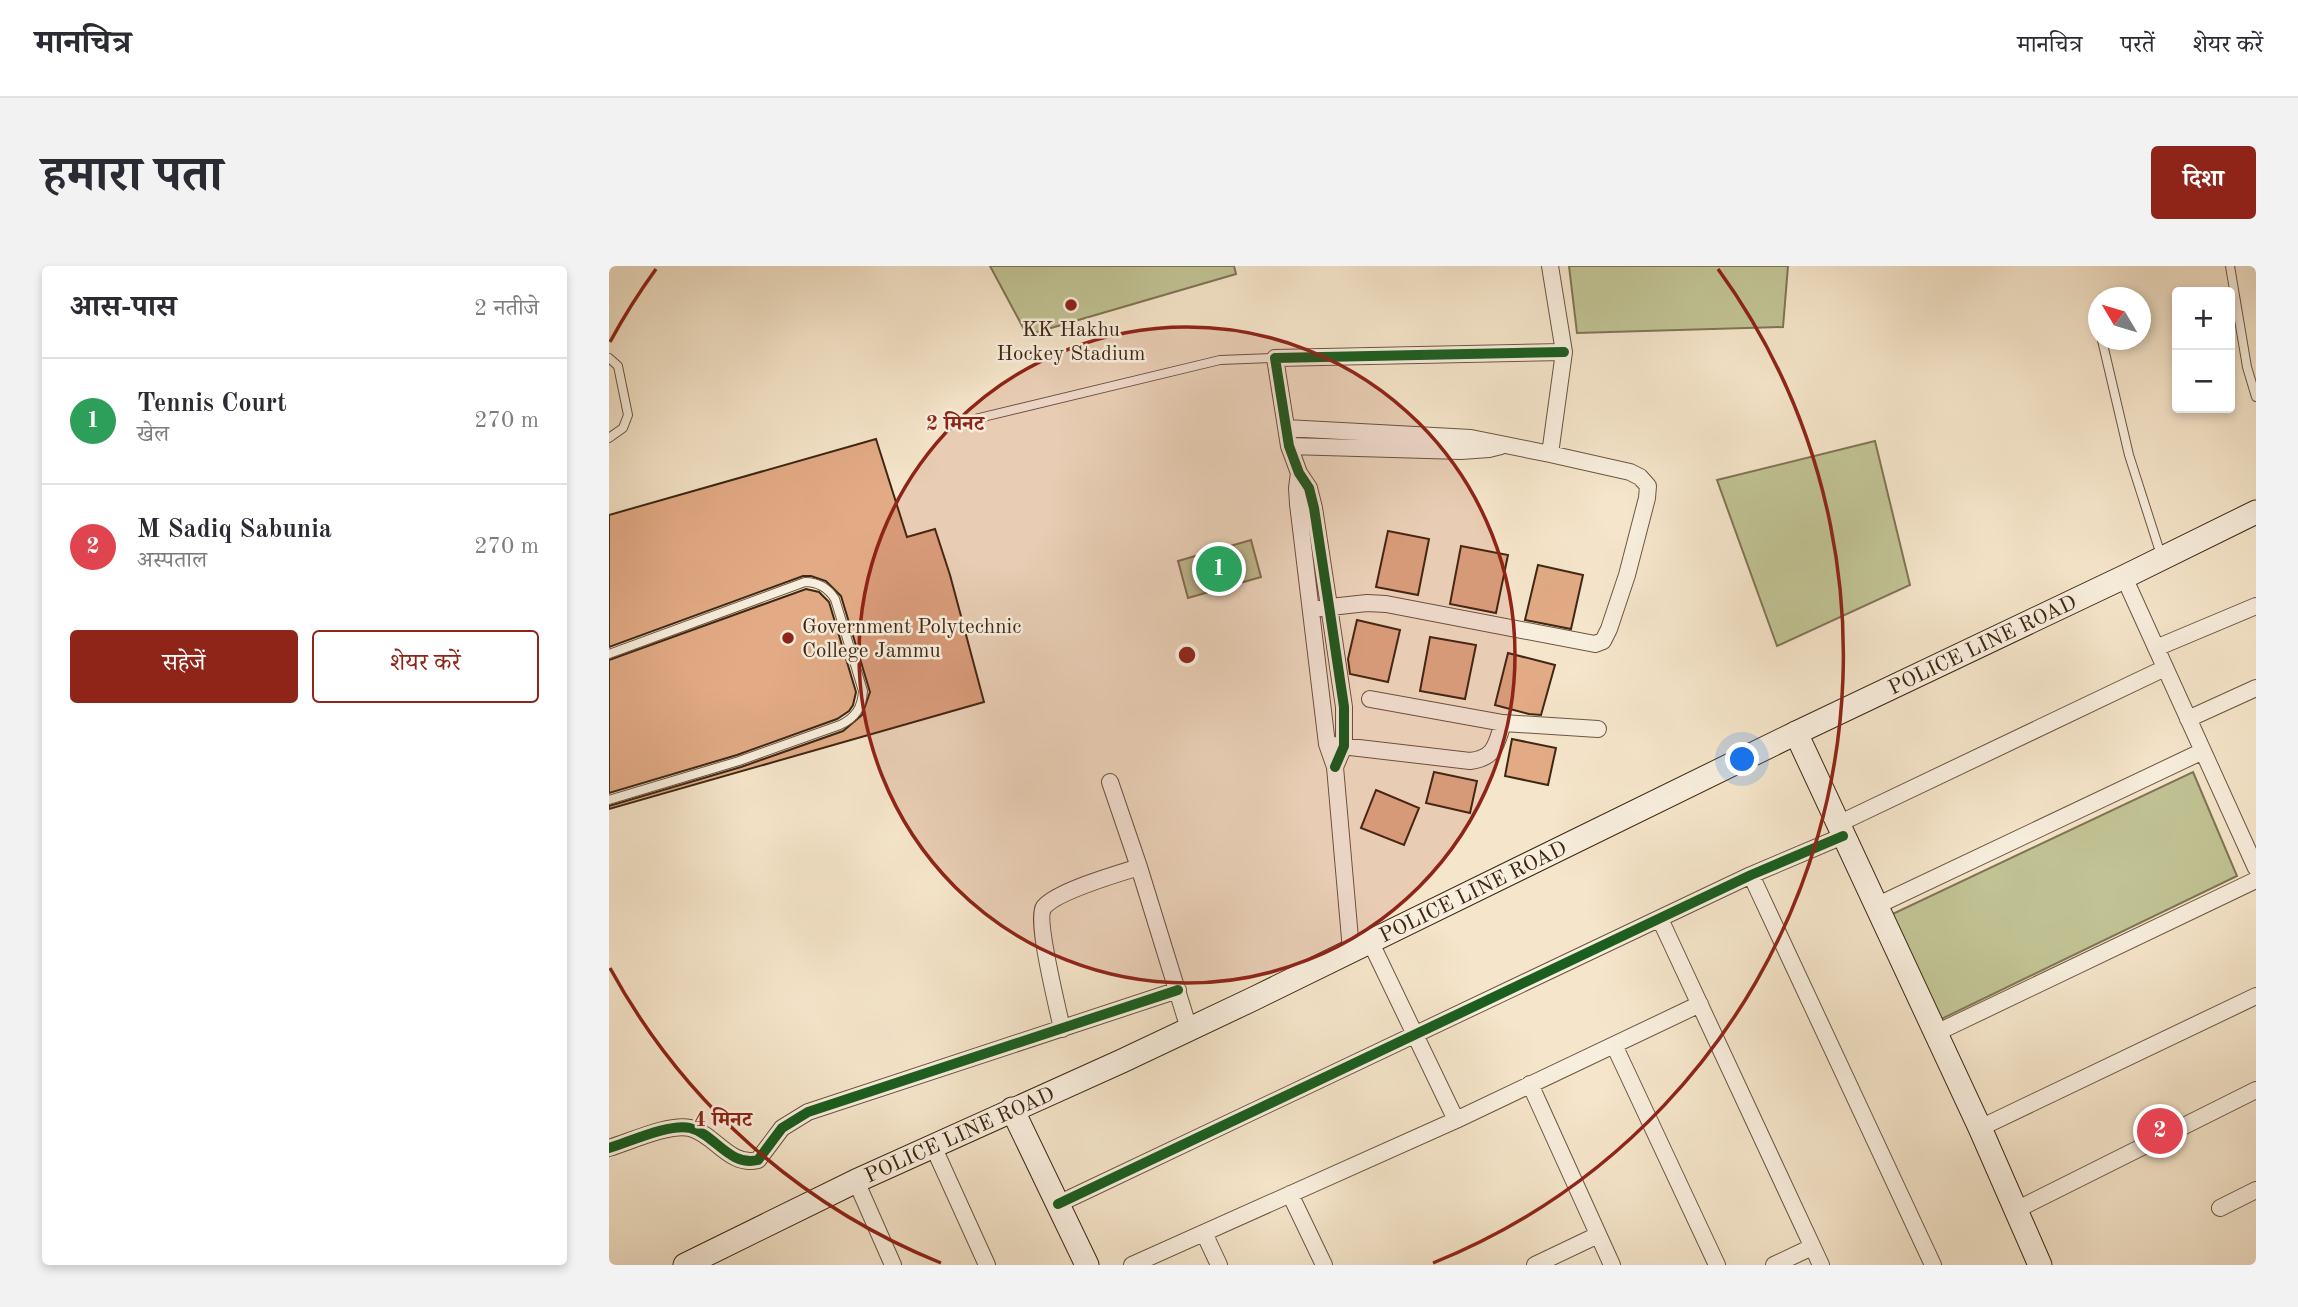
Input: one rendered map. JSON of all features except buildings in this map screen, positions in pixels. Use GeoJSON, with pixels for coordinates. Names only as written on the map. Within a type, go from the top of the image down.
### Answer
{"type":"FeatureCollection","features":[{"type":"Feature","properties":{"kind":"main road","name":"POLICE LINE ROAD"},"geometry":{"type":"LineString","coordinates":[[685,1265],[856,1181],[1189,1029],[1795,733],[2124,578],[2256,512]]}},
{"type":"Feature","properties":{"kind":"main road"},"geometry":{"type":"LineString","coordinates":[[1795,733],[1980,1128],[2040,1265]]}},
{"type":"Feature","properties":{"kind":"main road"},"geometry":{"type":"LineString","coordinates":[[1012,1109],[1087,1265]]}},
{"type":"Feature","properties":{"kind":"street"},"geometry":{"type":"LineString","coordinates":[[1550,266],[1564,352],[1550,454]]}},
{"type":"Feature","properties":{"kind":"street"},"geometry":{"type":"LineString","coordinates":[[1335,767],[1344,746],[1343,707],[1329,606],[1310,488],[1299,472],[1289,446],[1275,358],[1564,352]]}},
{"type":"Feature","properties":{"kind":"street"},"geometry":{"type":"LineString","coordinates":[[1286,428],[1471,438],[1630,472],[1640,477],[1648,486],[1627,575],[1609,629],[1603,641],[1595,644],[1386,604],[1367,603],[1312,609]]}},
{"type":"Feature","properties":{"kind":"street"},"geometry":{"type":"LineString","coordinates":[[1289,446],[1461,452],[1503,445]]}},
{"type":"Feature","properties":{"kind":"street"},"geometry":{"type":"LineString","coordinates":[[1299,472],[1297,488],[1327,744],[1335,767],[1361,946],[1416,1036],[1456,1120]]}},
{"type":"Feature","properties":{"kind":"street"},"geometry":{"type":"LineString","coordinates":[[2124,578],[2256,868]]}},
{"type":"Feature","properties":{"kind":"street"},"geometry":{"type":"LineString","coordinates":[[2156,648],[2256,606]]}},
{"type":"Feature","properties":{"kind":"street"},"geometry":{"type":"LineString","coordinates":[[1058,1204],[1751,875],[2165,668]]}},
{"type":"Feature","properties":{"kind":"street"},"geometry":{"type":"LineString","coordinates":[[2188,719],[2256,688]]}},
{"type":"Feature","properties":{"kind":"street"},"geometry":{"type":"LineString","coordinates":[[1370,699],[1503,723],[1598,729]]}},
{"type":"Feature","properties":{"kind":"street"},"geometry":{"type":"LineString","coordinates":[[1327,744],[1479,760],[1493,751],[1503,723]]}},
{"type":"Feature","properties":{"kind":"street"},"geometry":{"type":"LineString","coordinates":[[1876,906],[2203,751]]}},
{"type":"Feature","properties":{"kind":"street"},"geometry":{"type":"LineString","coordinates":[[1109,782],[1139,867],[1189,1029]]}},
{"type":"Feature","properties":{"kind":"street"},"geometry":{"type":"LineString","coordinates":[[1062,1029],[1042,931],[1042,910],[1062,894],[1139,867]]}},
{"type":"Feature","properties":{"kind":"street"},"geometry":{"type":"LineString","coordinates":[[1751,875],[1933,1265]]}},
{"type":"Feature","properties":{"kind":"street"},"geometry":{"type":"LineString","coordinates":[[1936,1033],[2256,880]]}},
{"type":"Feature","properties":{"kind":"street"},"geometry":{"type":"LineString","coordinates":[[1660,919],[1821,1265]]}},
{"type":"Feature","properties":{"kind":"street"},"geometry":{"type":"LineString","coordinates":[[609,1148],[672,1128],[687,1127],[701,1133],[734,1157],[754,1161],[762,1157],[782,1128],[808,1112],[1178,990]]}},
{"type":"Feature","properties":{"kind":"street"},"geometry":{"type":"LineString","coordinates":[[1980,1128],[2256,996]]}},
{"type":"Feature","properties":{"kind":"street"},"geometry":{"type":"LineString","coordinates":[[1132,1265],[1456,1120],[1699,1004]]}},
{"type":"Feature","properties":{"kind":"street"},"geometry":{"type":"LineString","coordinates":[[1614,1045],[1717,1265]]}},
{"type":"Feature","properties":{"kind":"street"},"geometry":{"type":"LineString","coordinates":[[1529,1084],[1612,1265]]}},
{"type":"Feature","properties":{"kind":"street"},"geometry":{"type":"LineString","coordinates":[[2015,1210],[2256,1090]]}},
{"type":"Feature","properties":{"kind":"street"},"geometry":{"type":"LineString","coordinates":[[933,1146],[988,1265]]}},
{"type":"Feature","properties":{"kind":"street"},"geometry":{"type":"LineString","coordinates":[[856,1181],[893,1265]]}},
{"type":"Feature","properties":{"kind":"street"},"geometry":{"type":"LineString","coordinates":[[2220,1208],[2256,1190]]}},
{"type":"Feature","properties":{"kind":"street"},"geometry":{"type":"LineString","coordinates":[[1290,1194],[1324,1265]]}},
{"type":"Feature","properties":{"kind":"street"},"geometry":{"type":"LineString","coordinates":[[1204,1233],[1220,1265]]}},
{"type":"Feature","properties":{"kind":"street"},"geometry":{"type":"LineString","coordinates":[[1535,1265],[1598,1235]]}},
{"type":"Feature","properties":{"kind":"street"},"geometry":{"type":"LineString","coordinates":[[1774,1265],[1812,1247]]}},
{"type":"Feature","properties":{"kind":"lane"},"geometry":{"type":"LineString","coordinates":[[2229,266],[2247,367],[2256,397]]}},
{"type":"Feature","properties":{"kind":"lane"},"geometry":{"type":"LineString","coordinates":[[2104,350],[2129,455],[2162,558]]}},
{"type":"Feature","properties":{"kind":"lane"},"geometry":{"type":"LineString","coordinates":[[609,358],[618,366],[628,415],[623,428],[609,438]]}},
{"type":"Feature","properties":{"kind":"lane"},"geometry":{"type":"LineString","coordinates":[[954,424],[1220,360],[1275,358]]}},
{"type":"Feature","properties":{"kind":"lane"},"geometry":{"type":"LineString","coordinates":[[609,654],[811,582],[828,589],[835,599],[863,691],[857,712],[850,720],[840,725],[739,761],[609,800]]}},
{"type":"Feature","properties":{"kind":"green space","name":"KK Hakhu Hockey Stadium"},"geometry":{"type":"Polygon","coordinates":[[[990,266],[1234,266],[1236,274],[1027,335],[990,266]]]}},
{"type":"Feature","properties":{"kind":"green space"},"geometry":{"type":"Polygon","coordinates":[[[1569,266],[1788,266],[1783,327],[1577,333],[1569,266]]]}},
{"type":"Feature","properties":{"kind":"green space"},"geometry":{"type":"Polygon","coordinates":[[[1875,441],[1910,585],[1777,646],[1717,480],[1875,441]]]}},
{"type":"Feature","properties":{"kind":"green space"},"geometry":{"type":"Polygon","coordinates":[[[1251,540],[1261,577],[1188,598],[1178,561],[1251,540]]]}},
{"type":"Feature","properties":{"kind":"green space"},"geometry":{"type":"Polygon","coordinates":[[[2193,772],[2237,876],[1929,1025],[1882,919],[2193,772]]]}},
{"type":"Feature","properties":{"kind":"cycle path"},"geometry":{"type":"LineString","coordinates":[[1335,767],[1344,746],[1344,707],[1314,508],[1309,488],[1299,473],[1289,446],[1275,358],[1564,352]]}},
{"type":"Feature","properties":{"kind":"cycle path"},"geometry":{"type":"LineString","coordinates":[[1058,1204],[1751,875],[1843,836]]}},
{"type":"Feature","properties":{"kind":"cycle path"},"geometry":{"type":"LineString","coordinates":[[609,1148],[682,1127],[699,1131],[739,1159],[758,1160],[782,1128],[808,1112],[1178,990]]}},
{"type":"Feature","properties":{"kind":"place","name":"KK Hakhu Hockey Stadium"},"geometry":{"type":"Point","coordinates":[1071,305]}},
{"type":"Feature","properties":{"kind":"place","name":"Tennis Court"},"geometry":{"type":"Point","coordinates":[1219,569]}},
{"type":"Feature","properties":{"kind":"place","name":"Government Polytechnic College Jammu"},"geometry":{"type":"Point","coordinates":[788,638]}},
{"type":"Feature","properties":{"kind":"place","name":"M Sadiq Sabunia"},"geometry":{"type":"Point","coordinates":[2160,1131]}}]}
